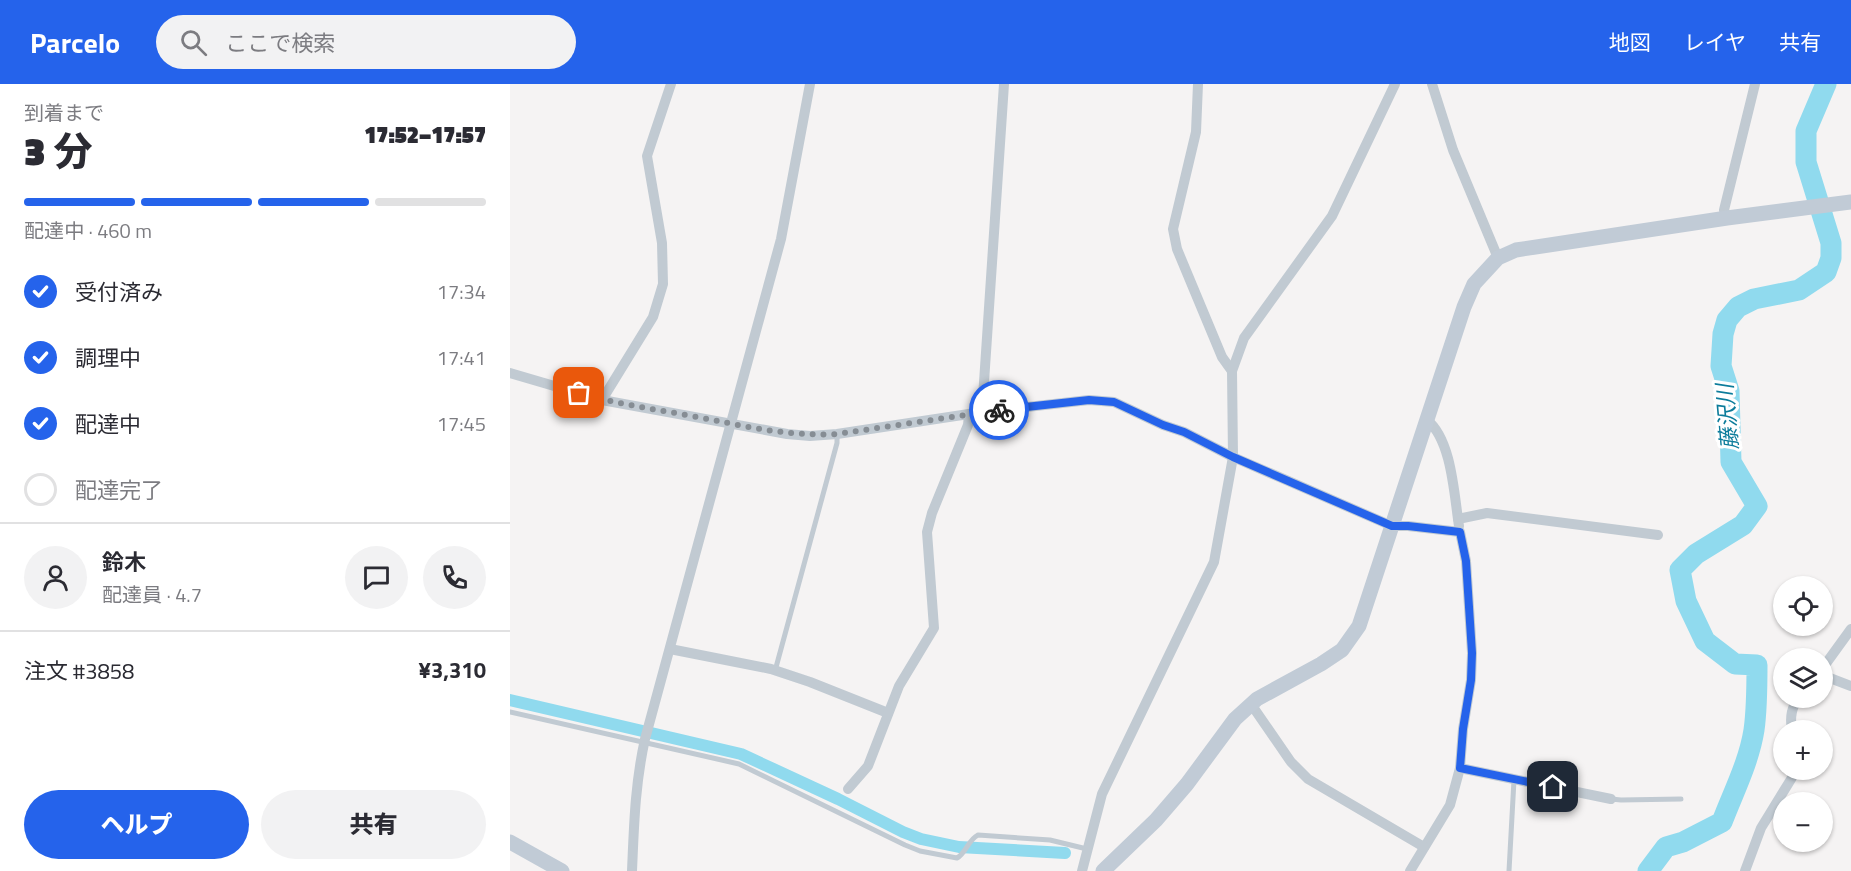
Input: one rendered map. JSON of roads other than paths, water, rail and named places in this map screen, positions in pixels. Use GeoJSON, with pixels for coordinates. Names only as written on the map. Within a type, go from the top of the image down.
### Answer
{"type":"FeatureCollection","features":[{"type":"Feature","properties":{"kind":"street"},"geometry":{"type":"LineString","coordinates":[[602,400],[653,317],[663,284],[662,243],[647,156],[671,84]]}},
{"type":"Feature","properties":{"kind":"street"},"geometry":{"type":"LineString","coordinates":[[632,871],[638,771],[649,723],[781,239],[810,84]]}},
{"type":"Feature","properties":{"kind":"street"},"geometry":{"type":"LineString","coordinates":[[982,412],[1004,84]]}},
{"type":"Feature","properties":{"kind":"street"},"geometry":{"type":"LineString","coordinates":[[1198,84],[1196,132],[1173,229],[1177,249],[1222,357],[1232,371]]}},
{"type":"Feature","properties":{"kind":"street"},"geometry":{"type":"LineString","coordinates":[[1082,871],[1102,794],[1214,562],[1233,457],[1232,371],[1244,338],[1332,216],[1395,84]]}},
{"type":"Feature","properties":{"kind":"street"},"geometry":{"type":"LineString","coordinates":[[1432,84],[1453,150],[1498,258]]}},
{"type":"Feature","properties":{"kind":"street"},"geometry":{"type":"LineString","coordinates":[[1727,218],[1724,210],[1755,84]]}},
{"type":"Feature","properties":{"kind":"street"},"geometry":{"type":"LineString","coordinates":[[1103,871],[1156,820],[1187,784],[1235,719],[1257,699],[1322,664],[1342,650],[1359,626],[1464,307],[1473,284],[1498,258],[1516,250],[1851,202]]}},
{"type":"Feature","properties":{"kind":"street"},"geometry":{"type":"LineString","coordinates":[[510,373],[602,400],[787,434],[810,436],[1089,400],[1114,402],[1392,526],[1460,532]]}},
{"type":"Feature","properties":{"kind":"street"},"geometry":{"type":"LineString","coordinates":[[848,789],[868,766],[899,686],[934,628],[927,532],[932,513],[968,425],[969,415]]}},
{"type":"Feature","properties":{"kind":"street"},"geometry":{"type":"LineString","coordinates":[[1410,871],[1450,806],[1460,768],[1463,729],[1471,680],[1472,653],[1466,561],[1447,457],[1438,433],[1427,420]]}},
{"type":"Feature","properties":{"kind":"street"},"geometry":{"type":"LineString","coordinates":[[1458,519],[1487,513],[1658,535]]}},
{"type":"Feature","properties":{"kind":"street"},"geometry":{"type":"LineString","coordinates":[[1833,654],[1851,629]]}},
{"type":"Feature","properties":{"kind":"street"},"geometry":{"type":"LineString","coordinates":[[670,649],[775,671],[888,713]]}},
{"type":"Feature","properties":{"kind":"street"},"geometry":{"type":"LineString","coordinates":[[1833,679],[1851,686]]}},
{"type":"Feature","properties":{"kind":"street"},"geometry":{"type":"LineString","coordinates":[[1251,704],[1291,762],[1308,779],[1424,847]]}},
{"type":"Feature","properties":{"kind":"street"},"geometry":{"type":"LineString","coordinates":[[1460,768],[1611,799]]}},
{"type":"Feature","properties":{"kind":"street"},"geometry":{"type":"LineString","coordinates":[[1745,871],[1761,828],[1791,780]]}},
{"type":"Feature","properties":{"kind":"street"},"geometry":{"type":"LineString","coordinates":[[510,842],[562,871]]}},
{"type":"Feature","properties":{"kind":"lane"},"geometry":{"type":"LineString","coordinates":[[775,671],[837,443],[837,434]]}},
{"type":"Feature","properties":{"kind":"lane"},"geometry":{"type":"LineString","coordinates":[[510,711],[739,764],[920,851],[954,858],[962,855],[972,839],[978,835],[1039,839],[1087,849]]}},
{"type":"Feature","properties":{"kind":"lane"},"geometry":{"type":"LineString","coordinates":[[1509,871],[1515,779]]}},
{"type":"Feature","properties":{"kind":"lane"},"geometry":{"type":"LineString","coordinates":[[1611,799],[1682,799]]}},
{"type":"Feature","properties":{"kind":"waterway","name":"藤沢川"},"geometry":{"type":"LineString","coordinates":[[1648,871],[1666,847],[1683,842],[1722,822],[1745,766],[1752,742],[1756,714],[1757,665],[1735,664],[1705,641],[1686,601],[1680,570],[1696,554],[1743,525],[1757,506],[1731,462],[1729,391],[1721,366],[1723,334],[1727,320],[1738,307],[1754,299],[1799,290],[1826,272],[1831,258],[1831,243],[1806,162],[1806,131],[1826,84]]}},
{"type":"Feature","properties":{"kind":"waterway"},"geometry":{"type":"LineString","coordinates":[[510,700],[741,754],[921,839],[959,847],[1065,853]]}}]}
